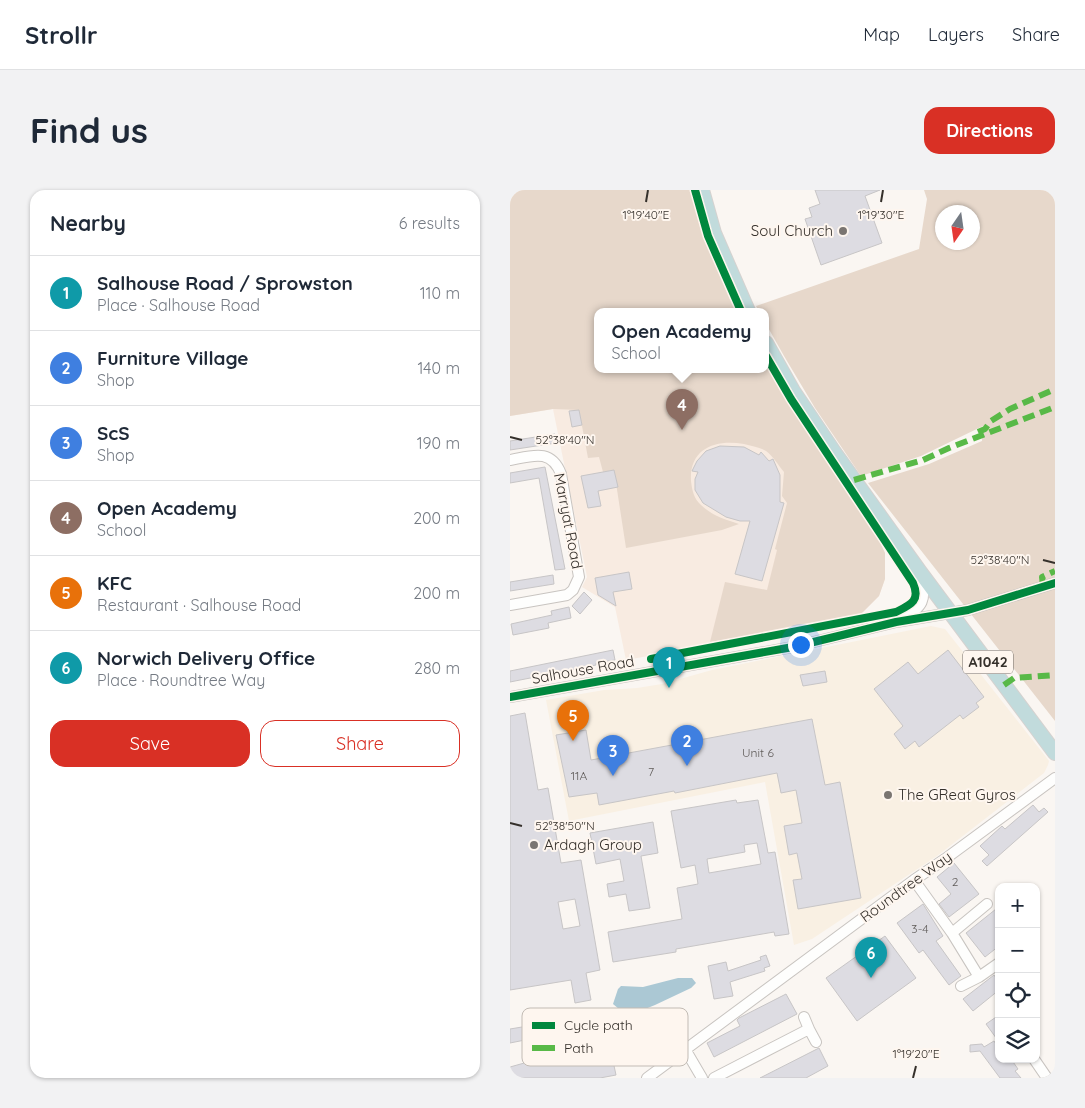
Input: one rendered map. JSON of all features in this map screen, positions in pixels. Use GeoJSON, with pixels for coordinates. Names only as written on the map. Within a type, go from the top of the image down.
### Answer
{"type":"FeatureCollection","features":[{"type":"Feature","properties":{"kind":"highway"},"geometry":{"type":"LineString","coordinates":[[702,190],[714,233],[747,308]]}},
{"type":"Feature","properties":{"kind":"highway","name":"A1042"},"geometry":{"type":"LineString","coordinates":[[769,348],[812,420],[920,572],[1055,753]]}},
{"type":"Feature","properties":{"kind":"street","name":"Marryat Road"},"geometry":{"type":"LineString","coordinates":[[510,460],[544,456],[556,462],[559,468],[579,577],[573,590],[567,595],[510,606]]}},
{"type":"Feature","properties":{"kind":"street","name":"Salhouse Road"},"geometry":{"type":"LineString","coordinates":[[896,622],[918,609],[922,604],[925,595],[920,572]]}},
{"type":"Feature","properties":{"kind":"street","name":"Salhouse Road"},"geometry":{"type":"LineString","coordinates":[[510,697],[793,646],[896,622],[978,608],[1055,583]]}},
{"type":"Feature","properties":{"kind":"street","name":"Roundtree Way"},"geometry":{"type":"LineString","coordinates":[[688,1048],[1055,778]]}},
{"type":"Feature","properties":{"kind":"street"},"geometry":{"type":"LineString","coordinates":[[914,880],[952,933],[979,977]]}},
{"type":"Feature","properties":{"kind":"street"},"geometry":{"type":"LineString","coordinates":[[952,933],[987,904]]}},
{"type":"Feature","properties":{"kind":"street"},"geometry":{"type":"LineString","coordinates":[[961,986],[995,967]]}},
{"type":"Feature","properties":{"kind":"street"},"geometry":{"type":"LineString","coordinates":[[804,1017],[816,1042]]}},
{"type":"Feature","properties":{"kind":"street"},"geometry":{"type":"LineString","coordinates":[[714,1078],[809,1029]]}},
{"type":"Feature","properties":{"kind":"street"},"geometry":{"type":"LineString","coordinates":[[688,1055],[702,1078]]}},
{"type":"Feature","properties":{"kind":"street"},"geometry":{"type":"LineString","coordinates":[[1037,1063],[1047,1078]]}},
{"type":"Feature","properties":{"kind":"street","name":"Roundtree Way"},"geometry":{"type":"LineString","coordinates":[[647,1078],[663,1066]]}},
{"type":"Feature","properties":{"kind":"shaded area"},"geometry":{"type":"Polygon","coordinates":[[[510,190],[691,190],[695,210],[707,244],[737,308],[594,308],[594,373],[769,373],[769,367],[816,444],[871,523],[885,553],[885,579],[879,596],[861,614],[838,622],[626,660],[615,607],[582,587],[587,577],[553,409],[510,416],[510,190]]]}},
{"type":"Feature","properties":{"kind":"shaded area"},"geometry":{"type":"Polygon","coordinates":[[[510,190],[691,190],[699,222],[717,267],[737,308],[594,308],[594,373],[769,373],[769,367],[816,444],[871,523],[885,553],[885,579],[879,596],[861,614],[838,622],[710,642],[725,582],[767,590],[787,503],[782,496],[784,472],[771,455],[766,451],[744,444],[724,443],[706,448],[694,461],[691,481],[695,497],[709,512],[739,524],[722,530],[626,548],[614,470],[603,472],[599,457],[588,458],[579,410],[553,409],[510,416],[510,190]]]}},
{"type":"Feature","properties":{"kind":"shaded area"},"geometry":{"type":"Polygon","coordinates":[[[924,190],[1055,190],[1055,721],[868,483],[929,464],[982,441],[983,426],[921,456],[861,476],[815,408],[769,329],[769,308],[757,308],[756,306],[919,249],[927,199],[924,190]]]}},
{"type":"Feature","properties":{"kind":"shaded area"},"geometry":{"type":"Polygon","coordinates":[[[931,626],[945,629],[1046,757],[1049,761],[1048,765],[1044,773],[937,856],[812,939],[794,945],[765,782],[569,821],[546,700],[604,690],[662,684],[712,670],[931,626]]]}},
{"type":"Feature","properties":{"kind":"water"},"geometry":{"type":"Polygon","coordinates":[[[678,978],[692,978],[696,983],[691,988],[648,1008],[618,1008],[613,1004],[618,989],[621,986],[643,987],[678,978]]]}},
{"type":"Feature","properties":{"kind":"building","name":"Soul Church"},"geometry":{"type":"Polygon","coordinates":[[[815,190],[880,190],[865,196],[882,243],[821,265],[805,219],[812,217],[809,208],[820,204],[815,190]]]}},
{"type":"Feature","properties":{"kind":"building"},"geometry":{"type":"Polygon","coordinates":[[[579,410],[582,425],[572,427],[569,411],[579,410]]]}},
{"type":"Feature","properties":{"kind":"building"},"geometry":{"type":"Polygon","coordinates":[[[555,434],[556,443],[510,450],[510,441],[555,434]]]}},
{"type":"Feature","properties":{"kind":"building"},"geometry":{"type":"Polygon","coordinates":[[[720,446],[744,447],[759,455],[761,452],[769,461],[773,459],[780,475],[780,502],[784,503],[762,581],[735,574],[750,521],[740,521],[726,517],[703,503],[695,490],[695,479],[698,472],[692,471],[697,461],[706,451],[720,446]]]}},
{"type":"Feature","properties":{"kind":"building"},"geometry":{"type":"Polygon","coordinates":[[[545,467],[565,569],[555,570],[539,478],[510,483],[510,473],[545,467]]]}},
{"type":"Feature","properties":{"kind":"building"},"geometry":{"type":"Polygon","coordinates":[[[614,470],[618,487],[598,491],[601,506],[588,508],[581,476],[614,470]]]}},
{"type":"Feature","properties":{"kind":"building"},"geometry":{"type":"Polygon","coordinates":[[[629,572],[632,589],[613,592],[616,606],[598,595],[595,578],[629,572]]]}},
{"type":"Feature","properties":{"kind":"building"},"geometry":{"type":"Polygon","coordinates":[[[553,575],[554,584],[510,591],[510,582],[553,575]]]}},
{"type":"Feature","properties":{"kind":"building"},"geometry":{"type":"Polygon","coordinates":[[[584,592],[592,600],[580,614],[572,606],[584,592]]]}},
{"type":"Feature","properties":{"kind":"building"},"geometry":{"type":"Polygon","coordinates":[[[569,607],[571,618],[548,623],[549,628],[513,635],[511,624],[552,615],[551,611],[569,607]]]}},
{"type":"Feature","properties":{"kind":"building"},"geometry":{"type":"Polygon","coordinates":[[[613,650],[615,660],[510,682],[510,671],[613,650]]]}},
{"type":"Feature","properties":{"kind":"building"},"geometry":{"type":"Polygon","coordinates":[[[948,650],[984,697],[976,703],[979,707],[963,719],[960,715],[919,747],[915,741],[905,749],[894,734],[903,726],[874,689],[908,662],[918,674],[948,650]]]}},
{"type":"Feature","properties":{"kind":"building"},"geometry":{"type":"Polygon","coordinates":[[[825,671],[827,682],[803,686],[800,675],[825,671]]]}},
{"type":"Feature","properties":{"kind":"building","name":"Ardagh Group"},"geometry":{"type":"Polygon","coordinates":[[[525,713],[538,790],[548,788],[561,863],[581,860],[600,970],[586,973],[591,1000],[575,1003],[571,980],[510,990],[510,716],[525,713]],[[575,899],[558,902],[563,929],[580,926],[575,899]]]}},
{"type":"Feature","properties":{"kind":"building"},"geometry":{"type":"Polygon","coordinates":[[[812,719],[825,785],[840,782],[861,898],[798,909],[793,880],[802,879],[797,853],[789,855],[784,826],[802,823],[796,790],[781,793],[777,773],[675,793],[674,791],[599,805],[597,793],[569,797],[556,735],[586,730],[591,760],[812,719]]]}},
{"type":"Feature","properties":{"kind":"building"},"geometry":{"type":"Polygon","coordinates":[[[736,800],[737,803],[758,800],[768,853],[775,852],[789,934],[775,936],[774,932],[676,949],[676,952],[613,962],[608,932],[682,919],[677,888],[698,884],[695,865],[681,868],[671,811],[736,800]],[[757,843],[744,845],[745,852],[707,859],[709,873],[761,864],[757,843]]]}},
{"type":"Feature","properties":{"kind":"building"},"geometry":{"type":"Polygon","coordinates":[[[1033,805],[1039,812],[1044,808],[1048,812],[987,866],[982,861],[989,855],[980,846],[1002,826],[1005,829],[1033,805]]]}},
{"type":"Feature","properties":{"kind":"building"},"geometry":{"type":"Polygon","coordinates":[[[653,822],[658,853],[641,856],[650,908],[629,911],[626,894],[609,897],[607,884],[624,881],[620,859],[596,864],[590,833],[653,822]]]}},
{"type":"Feature","properties":{"kind":"building"},"geometry":{"type":"Polygon","coordinates":[[[954,863],[979,894],[949,917],[939,904],[951,894],[937,877],[954,863]]]}},
{"type":"Feature","properties":{"kind":"building"},"geometry":{"type":"Polygon","coordinates":[[[923,904],[943,936],[936,941],[961,976],[949,985],[923,950],[919,953],[897,923],[923,904]]]}},
{"type":"Feature","properties":{"kind":"building"},"geometry":{"type":"Polygon","coordinates":[[[995,910],[995,949],[985,957],[966,933],[995,910]]]}},
{"type":"Feature","properties":{"kind":"building"},"geometry":{"type":"Polygon","coordinates":[[[885,936],[916,978],[857,1021],[826,978],[885,936]]]}},
{"type":"Feature","properties":{"kind":"building"},"geometry":{"type":"Polygon","coordinates":[[[766,955],[770,966],[764,968],[765,971],[730,982],[733,996],[714,999],[708,966],[726,962],[728,971],[761,960],[760,957],[766,955]]]}},
{"type":"Feature","properties":{"kind":"building"},"geometry":{"type":"Polygon","coordinates":[[[994,975],[995,993],[973,1011],[963,999],[994,975]]]}},
{"type":"Feature","properties":{"kind":"building"},"geometry":{"type":"Polygon","coordinates":[[[786,994],[797,1014],[714,1057],[707,1043],[740,1026],[737,1020],[739,1018],[786,994]]]}},
{"type":"Feature","properties":{"kind":"building"},"geometry":{"type":"Polygon","coordinates":[[[995,1018],[995,1036],[986,1024],[995,1018]]]}},
{"type":"Feature","properties":{"kind":"building"},"geometry":{"type":"Polygon","coordinates":[[[522,1027],[522,1041],[510,1043],[510,1029],[522,1027]]]}},
{"type":"Feature","properties":{"kind":"building"},"geometry":{"type":"Polygon","coordinates":[[[994,1041],[995,1063],[1014,1063],[1018,1069],[1015,1071],[1021,1078],[1000,1078],[980,1051],[970,1052],[970,1045],[982,1044],[984,1047],[994,1041]]]}},
{"type":"Feature","properties":{"kind":"building"},"geometry":{"type":"Polygon","coordinates":[[[819,1048],[828,1066],[806,1078],[760,1078],[819,1048]]]}},
{"type":"Feature","properties":{"kind":"building"},"geometry":{"type":"Polygon","coordinates":[[[522,1064],[522,1066],[614,1066],[616,1075],[600,1078],[510,1078],[510,1067],[522,1064]]]}},
{"type":"Feature","properties":{"kind":"marked path"},"geometry":{"type":"LineString","coordinates":[[978,432],[985,429],[991,421],[1010,409],[1055,389]]}},
{"type":"Feature","properties":{"kind":"marked path"},"geometry":{"type":"LineString","coordinates":[[854,480],[923,460],[1055,407]]}},
{"type":"Feature","properties":{"kind":"marked path"},"geometry":{"type":"LineString","coordinates":[[1043,586],[1042,577],[1055,571]]}},
{"type":"Feature","properties":{"kind":"marked path"},"geometry":{"type":"LineString","coordinates":[[1004,685],[1014,678],[1055,675]]}},
{"type":"Feature","properties":{"kind":"cycle path"},"geometry":{"type":"LineString","coordinates":[[695,190],[708,236],[740,308]]}},
{"type":"Feature","properties":{"kind":"cycle path"},"geometry":{"type":"LineString","coordinates":[[651,659],[896,612],[913,602],[915,598],[916,594],[913,583],[791,399],[769,361]]}},
{"type":"Feature","properties":{"kind":"cycle path"},"geometry":{"type":"LineString","coordinates":[[510,697],[793,647],[896,622],[968,610],[1055,583]]}},
{"type":"Feature","properties":{"kind":"place","name":"Soul Church"},"geometry":{"type":"Point","coordinates":[843,231]}},
{"type":"Feature","properties":{"kind":"place","name":"Open Academy"},"geometry":{"type":"Point","coordinates":[682,430]}},
{"type":"Feature","properties":{"kind":"place","name":"Salhouse Road / Sprowston"},"geometry":{"type":"Point","coordinates":[669,688]}},
{"type":"Feature","properties":{"kind":"place","name":"KFC"},"geometry":{"type":"Point","coordinates":[573,741]}},
{"type":"Feature","properties":{"kind":"place","name":"Furniture Village"},"geometry":{"type":"Point","coordinates":[687,766]}},
{"type":"Feature","properties":{"kind":"place","name":"ScS"},"geometry":{"type":"Point","coordinates":[613,776]}},
{"type":"Feature","properties":{"kind":"place","name":"The GReat Gyros"},"geometry":{"type":"Point","coordinates":[888,795]}},
{"type":"Feature","properties":{"kind":"place","name":"Ardagh Group"},"geometry":{"type":"Point","coordinates":[534,845]}},
{"type":"Feature","properties":{"kind":"place","name":"Norwich Delivery Office"},"geometry":{"type":"Point","coordinates":[871,978]}}]}
